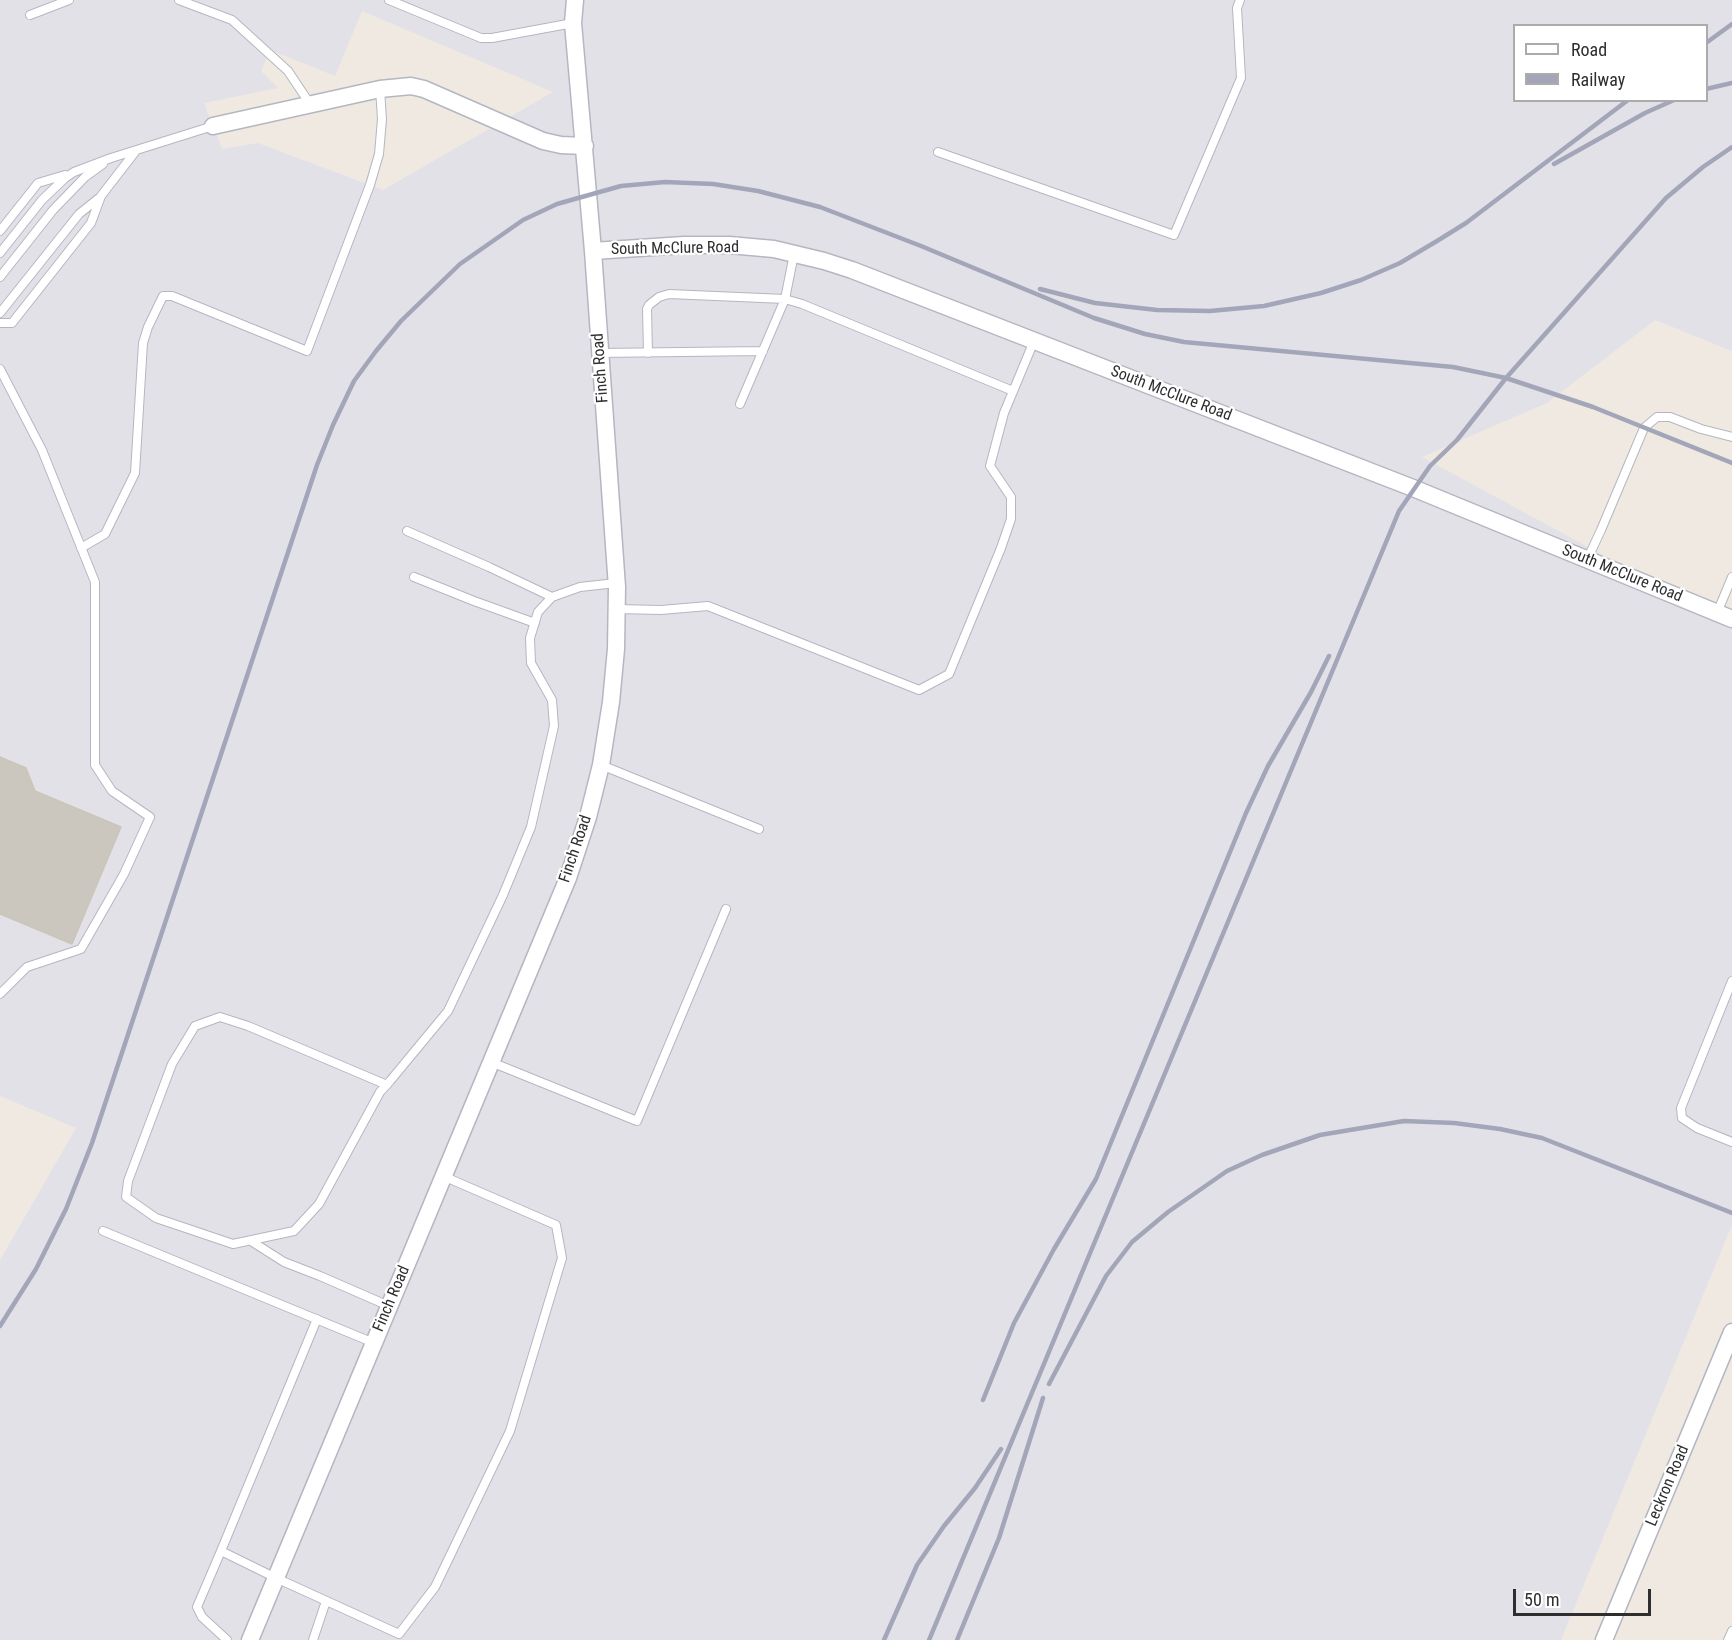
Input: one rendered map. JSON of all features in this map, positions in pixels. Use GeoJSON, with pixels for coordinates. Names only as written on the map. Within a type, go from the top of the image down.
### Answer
{"type":"FeatureCollection","features":[{"type":"Feature","properties":{"kind":"street","name":"Finch Road"},"geometry":{"type":"LineString","coordinates":[[250,1640],[568,878],[602,765],[616,650],[616,583],[585,146],[573,23],[575,0]]}},
{"type":"Feature","properties":{"kind":"street"},"geometry":{"type":"LineString","coordinates":[[213,126],[401,86],[415,87],[543,141],[561,145],[585,146]]}},
{"type":"Feature","properties":{"kind":"street","name":"South McClure Road"},"geometry":{"type":"LineString","coordinates":[[593,251],[684,245],[729,245],[774,249],[825,261],[1413,489],[1725,616]]}},
{"type":"Feature","properties":{"kind":"street","name":"Leckron Road"},"geometry":{"type":"LineString","coordinates":[[1604,1640],[1732,1332]]}},
{"type":"Feature","properties":{"kind":"lane"},"geometry":{"type":"LineString","coordinates":[[30,15],[69,0]]}},
{"type":"Feature","properties":{"kind":"lane"},"geometry":{"type":"LineString","coordinates":[[179,0],[232,20],[288,71],[310,104]]}},
{"type":"Feature","properties":{"kind":"lane"},"geometry":{"type":"LineString","coordinates":[[389,0],[481,38],[573,23]]}},
{"type":"Feature","properties":{"kind":"lane"},"geometry":{"type":"LineString","coordinates":[[938,152],[1174,235],[1241,78],[1237,8],[1240,0]]}},
{"type":"Feature","properties":{"kind":"lane"},"geometry":{"type":"LineString","coordinates":[[81,548],[105,534],[135,473],[143,343],[161,298],[166,295],[172,296],[307,351],[370,185],[379,154],[382,119],[380,89]]}},
{"type":"Feature","properties":{"kind":"lane"},"geometry":{"type":"LineString","coordinates":[[0,231],[38,183],[213,126]]}},
{"type":"Feature","properties":{"kind":"lane"},"geometry":{"type":"LineString","coordinates":[[0,313],[79,214],[101,196],[135,152]]}},
{"type":"Feature","properties":{"kind":"lane"},"geometry":{"type":"LineString","coordinates":[[0,277],[64,198],[85,177],[111,158]]}},
{"type":"Feature","properties":{"kind":"lane"},"geometry":{"type":"LineString","coordinates":[[0,254],[50,191],[74,172]]}},
{"type":"Feature","properties":{"kind":"lane"},"geometry":{"type":"LineString","coordinates":[[0,323],[12,322],[91,223],[101,196]]}},
{"type":"Feature","properties":{"kind":"lane"},"geometry":{"type":"LineString","coordinates":[[740,404],[785,299],[794,254]]}},
{"type":"Feature","properties":{"kind":"lane"},"geometry":{"type":"LineString","coordinates":[[648,353],[647,309],[648,304],[659,297],[669,294],[785,299],[1013,391]]}},
{"type":"Feature","properties":{"kind":"lane"},"geometry":{"type":"LineString","coordinates":[[616,609],[661,610],[708,606],[919,690],[949,674],[1011,519],[1011,497],[990,466],[1004,413],[1034,341]]}},
{"type":"Feature","properties":{"kind":"lane"},"geometry":{"type":"LineString","coordinates":[[600,353],[763,351]]}},
{"type":"Feature","properties":{"kind":"lane"},"geometry":{"type":"LineString","coordinates":[[0,369],[42,450],[95,582],[95,765],[112,791],[150,817],[124,874],[81,949],[27,967],[0,994]]}},
{"type":"Feature","properties":{"kind":"lane"},"geometry":{"type":"LineString","coordinates":[[1587,560],[1644,428],[1657,417],[1670,417],[1701,429],[1732,437]]}},
{"type":"Feature","properties":{"kind":"lane"},"geometry":{"type":"LineString","coordinates":[[407,531],[552,597]]}},
{"type":"Feature","properties":{"kind":"lane"},"geometry":{"type":"LineString","coordinates":[[414,577],[535,623]]}},
{"type":"Feature","properties":{"kind":"lane"},"geometry":{"type":"LineString","coordinates":[[1725,616],[1732,577]]}},
{"type":"Feature","properties":{"kind":"lane"},"geometry":{"type":"LineString","coordinates":[[387,1085],[248,1026],[220,1017],[195,1026],[172,1064],[128,1181],[126,1197],[156,1218],[233,1244],[294,1231],[319,1204],[380,1092],[387,1085],[448,1011],[503,894],[531,827],[554,726],[552,700],[531,663],[530,638],[538,612],[552,597],[580,587],[616,583]]}},
{"type":"Feature","properties":{"kind":"lane"},"geometry":{"type":"LineString","coordinates":[[602,765],[759,829]]}},
{"type":"Feature","properties":{"kind":"lane"},"geometry":{"type":"LineString","coordinates":[[491,1062],[637,1121],[726,909]]}},
{"type":"Feature","properties":{"kind":"lane"},"geometry":{"type":"LineString","coordinates":[[1732,981],[1681,1108],[1682,1118],[1697,1128],[1732,1142]]}},
{"type":"Feature","properties":{"kind":"lane"},"geometry":{"type":"LineString","coordinates":[[221,1551],[399,1634],[435,1587],[510,1431],[562,1258],[556,1225],[443,1176]]}},
{"type":"Feature","properties":{"kind":"lane"},"geometry":{"type":"LineString","coordinates":[[103,1231],[374,1343]]}},
{"type":"Feature","properties":{"kind":"lane"},"geometry":{"type":"LineString","coordinates":[[251,1241],[284,1262],[389,1306]]}},
{"type":"Feature","properties":{"kind":"lane"},"geometry":{"type":"LineString","coordinates":[[228,1640],[202,1617],[197,1607],[317,1319]]}},
{"type":"Feature","properties":{"kind":"lane"},"geometry":{"type":"LineString","coordinates":[[313,1640],[326,1601]]}},
{"type":"Feature","properties":{"kind":"lane"},"geometry":{"type":"LineString","coordinates":[[1728,1640],[1732,1631]]}},
{"type":"Feature","properties":{"kind":"shaded area"},"geometry":{"type":"Polygon","coordinates":[[[0,0],[1732,0],[1732,351],[1655,320],[1547,403],[1422,457],[1732,625],[1732,1225],[1561,1640],[0,1640],[0,1260],[76,1128],[0,1096],[0,0]],[[362,11],[335,76],[270,50],[261,71],[278,88],[204,103],[222,149],[258,143],[383,190],[553,92],[362,11]]]}},
{"type":"Feature","properties":{"kind":"building"},"geometry":{"type":"Polygon","coordinates":[[[0,757],[26,768],[35,791],[121,827],[72,944],[0,914],[0,757]]]}},
{"type":"Feature","properties":{"kind":"railway"},"geometry":{"type":"LineString","coordinates":[[1708,42],[1732,24]]}},
{"type":"Feature","properties":{"kind":"railway"},"geometry":{"type":"LineString","coordinates":[[1708,89],[1732,83]]}},
{"type":"Feature","properties":{"kind":"railway"},"geometry":{"type":"LineString","coordinates":[[1040,289],[1095,303],[1157,310],[1210,311],[1264,306],[1321,293],[1361,280],[1400,263],[1466,223],[1625,102]]}},
{"type":"Feature","properties":{"kind":"railway"},"geometry":{"type":"LineString","coordinates":[[1554,164],[1645,113],[1670,102]]}},
{"type":"Feature","properties":{"kind":"railway"},"geometry":{"type":"LineString","coordinates":[[929,1640],[1399,511],[1430,466],[1457,440],[1506,378],[1666,198],[1703,167],[1732,147]]}},
{"type":"Feature","properties":{"kind":"railway"},"geometry":{"type":"LineString","coordinates":[[0,1326],[36,1269],[66,1209],[92,1143],[317,465],[333,425],[354,381],[401,321],[460,264],[523,220],[557,204],[621,186],[665,182],[713,184],[758,191],[820,207],[1094,318],[1145,334],[1184,342],[1453,367],[1506,378],[1593,407],[1732,463]]}},
{"type":"Feature","properties":{"kind":"railway"},"geometry":{"type":"LineString","coordinates":[[983,1400],[1014,1323],[1054,1249],[1096,1179],[1246,813],[1268,766],[1329,656]]}},
{"type":"Feature","properties":{"kind":"railway"},"geometry":{"type":"LineString","coordinates":[[1049,1384],[1106,1276],[1132,1242],[1168,1212],[1227,1171],[1262,1155],[1320,1135],[1404,1121],[1454,1123],[1500,1129],[1542,1138],[1732,1213]]}},
{"type":"Feature","properties":{"kind":"railway"},"geometry":{"type":"LineString","coordinates":[[957,1640],[999,1538],[1043,1398]]}},
{"type":"Feature","properties":{"kind":"railway"},"geometry":{"type":"LineString","coordinates":[[884,1640],[917,1565],[944,1526],[975,1488],[1001,1449]]}}]}
